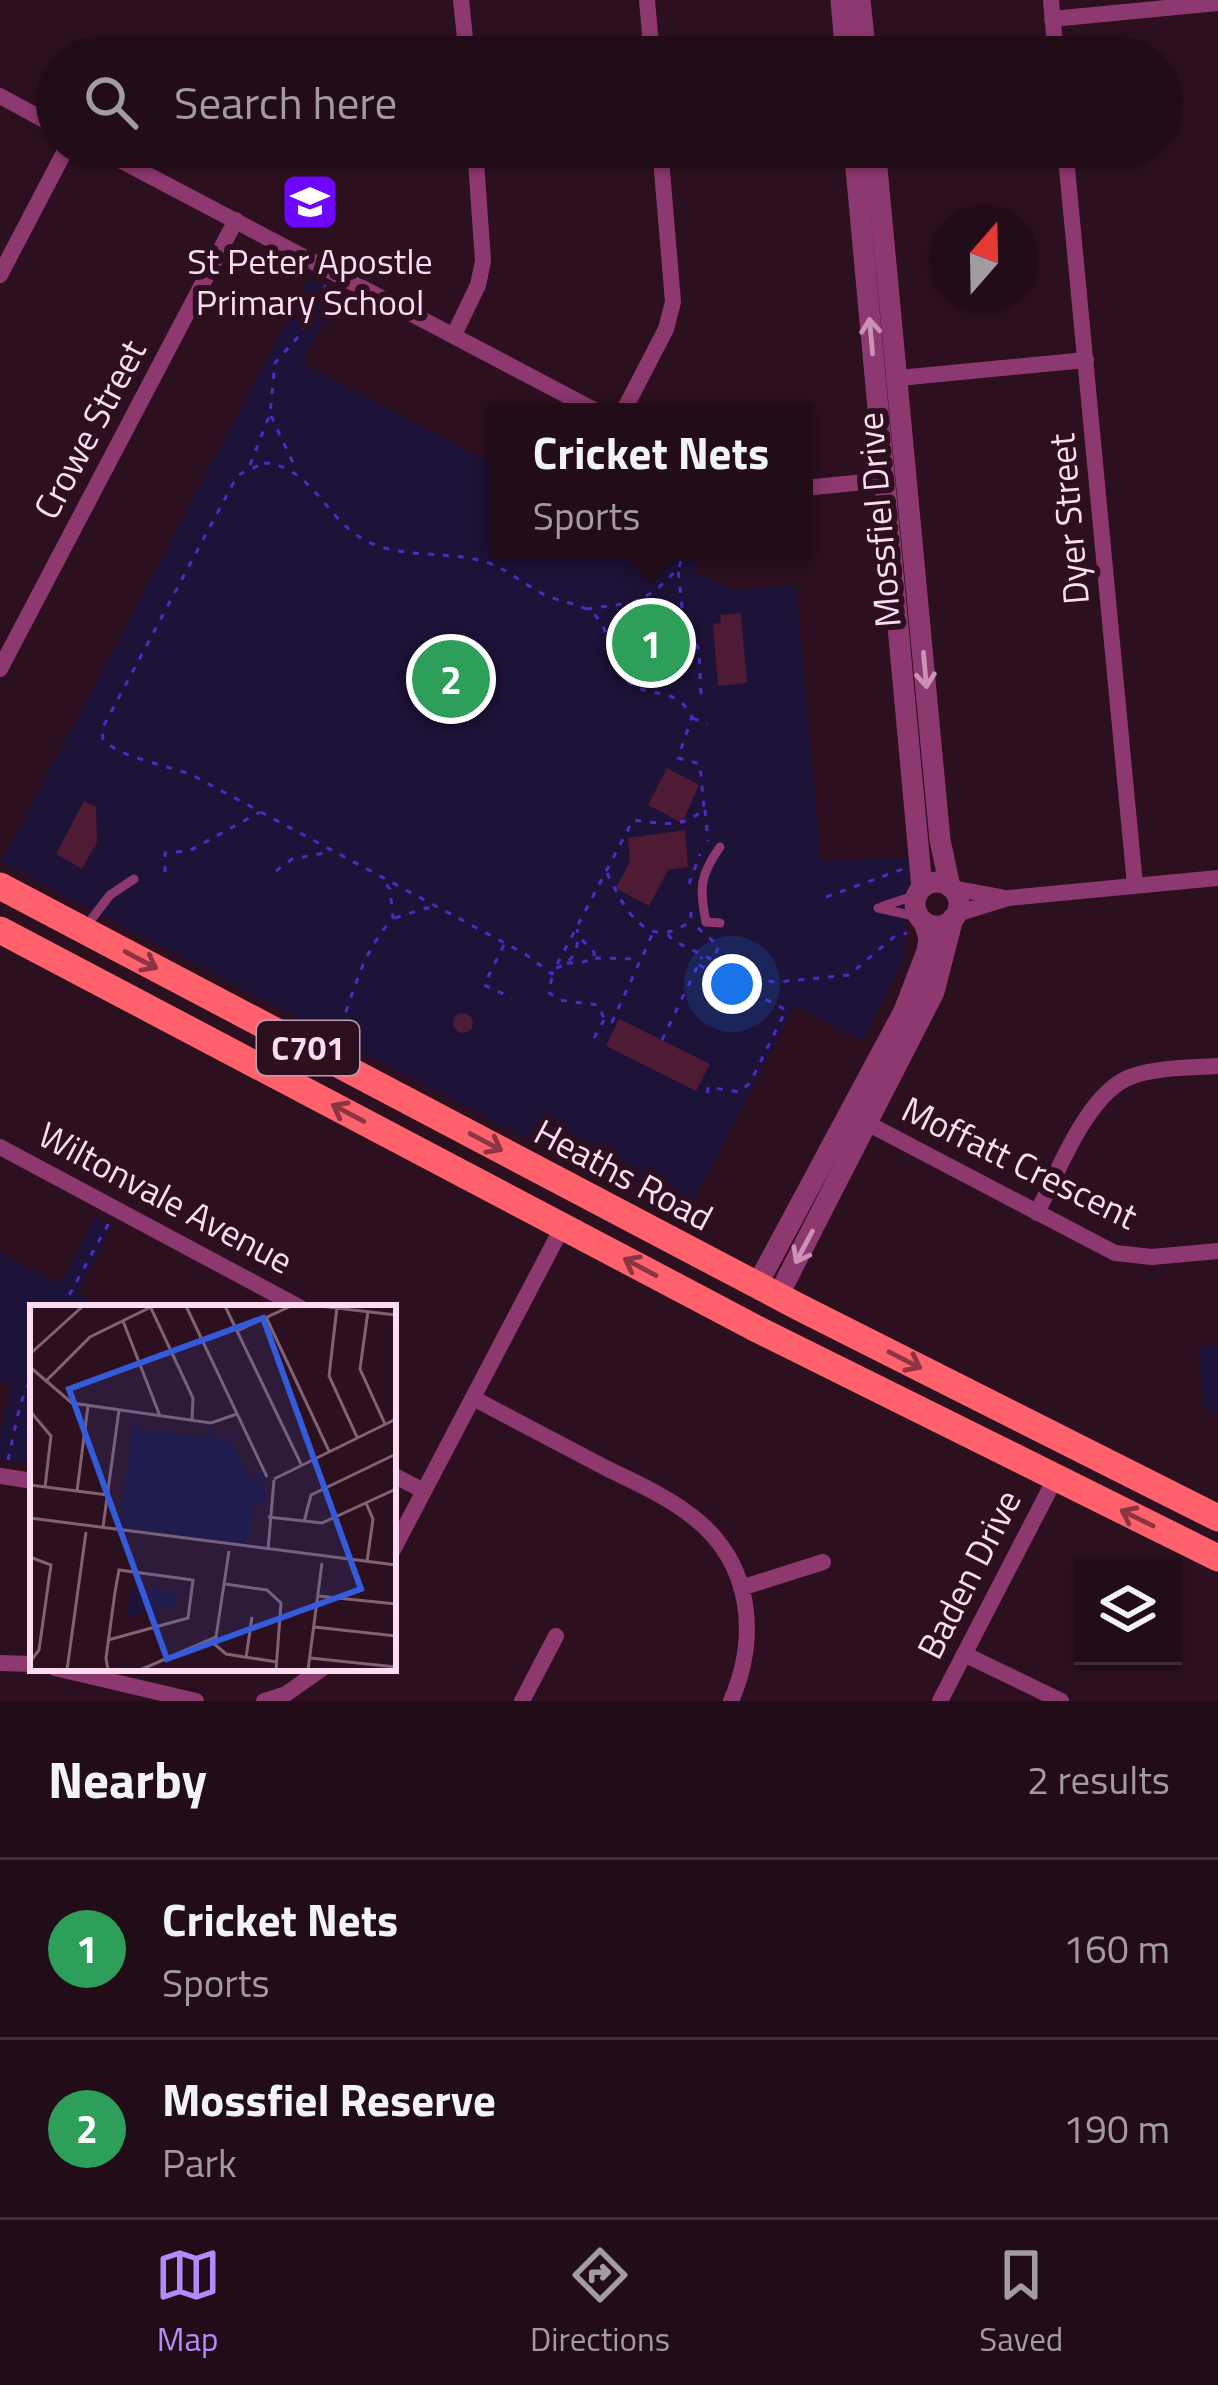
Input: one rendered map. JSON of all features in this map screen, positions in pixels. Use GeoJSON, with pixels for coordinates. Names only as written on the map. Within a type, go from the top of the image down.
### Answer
{"type":"FeatureCollection","features":[{"type":"Feature","properties":{"kind":"main road","name":"Heaths Road"},"geometry":{"type":"LineString","coordinates":[[0,886],[767,1290],[1218,1518]]}},
{"type":"Feature","properties":{"kind":"main road","name":"Heaths Road"},"geometry":{"type":"LineString","coordinates":[[0,930],[747,1324],[1218,1558]]}},
{"type":"Feature","properties":{"kind":"main road"},"geometry":{"type":"LineString","coordinates":[[562,1226],[580,1192]]}},
{"type":"Feature","properties":{"kind":"main road"},"geometry":{"type":"LineString","coordinates":[[747,1324],[767,1290]]}},
{"type":"Feature","properties":{"kind":"street"},"geometry":{"type":"LineString","coordinates":[[461,0],[465,36]]}},
{"type":"Feature","properties":{"kind":"street"},"geometry":{"type":"LineString","coordinates":[[646,0],[650,36]]}},
{"type":"Feature","properties":{"kind":"street"},"geometry":{"type":"LineString","coordinates":[[841,0],[844,36]]}},
{"type":"Feature","properties":{"kind":"street"},"geometry":{"type":"LineString","coordinates":[[860,0],[864,36]]}},
{"type":"Feature","properties":{"kind":"street"},"geometry":{"type":"LineString","coordinates":[[1052,10],[1218,3]]}},
{"type":"Feature","properties":{"kind":"street"},"geometry":{"type":"LineString","coordinates":[[0,96],[36,116]]}},
{"type":"Feature","properties":{"kind":"street"},"geometry":{"type":"LineString","coordinates":[[0,275],[56,168]]}},
{"type":"Feature","properties":{"kind":"street"},"geometry":{"type":"LineString","coordinates":[[136,168],[581,403]]}},
{"type":"Feature","properties":{"kind":"street"},"geometry":{"type":"LineString","coordinates":[[454,335],[478,285],[483,261],[476,168]]}},
{"type":"Feature","properties":{"kind":"street"},"geometry":{"type":"LineString","coordinates":[[628,403],[666,329],[673,302],[662,168]]}},
{"type":"Feature","properties":{"kind":"street","name":"Mossfiel Drive"},"geometry":{"type":"LineString","coordinates":[[856,168],[918,910],[928,938],[920,977],[857,1118]]}},
{"type":"Feature","properties":{"kind":"street","name":"Mossfiel Drive"},"geometry":{"type":"LineString","coordinates":[[877,168],[942,862],[951,887]]}},
{"type":"Feature","properties":{"kind":"street","name":"Dyer Street"},"geometry":{"type":"LineString","coordinates":[[1067,168],[1135,885]]}},
{"type":"Feature","properties":{"kind":"street","name":"Crowe Street"},"geometry":{"type":"LineString","coordinates":[[0,669],[236,220]]}},
{"type":"Feature","properties":{"kind":"street"},"geometry":{"type":"LineString","coordinates":[[898,378],[1086,360]]}},
{"type":"Feature","properties":{"kind":"street"},"geometry":{"type":"LineString","coordinates":[[813,487],[884,480]]}},
{"type":"Feature","properties":{"kind":"street"},"geometry":{"type":"LineString","coordinates":[[1008,898],[936,882],[918,910],[943,925],[955,916],[1008,898],[1218,878]]}},
{"type":"Feature","properties":{"kind":"street"},"geometry":{"type":"LineString","coordinates":[[951,887],[958,900],[955,916]]}},
{"type":"Feature","properties":{"kind":"street","name":"Mossfiel Drive"},"geometry":{"type":"LineString","coordinates":[[767,1290],[857,1118],[940,979],[955,916]]}},
{"type":"Feature","properties":{"kind":"street"},"geometry":{"type":"LineString","coordinates":[[1036,1213],[1088,1114],[1115,1084],[1152,1072],[1218,1066]]}},
{"type":"Feature","properties":{"kind":"street","name":"Moffatt Crescent"},"geometry":{"type":"LineString","coordinates":[[857,1118],[1115,1253],[1152,1257],[1218,1251]]}},
{"type":"Feature","properties":{"kind":"street","name":"Wiltonvale Avenue"},"geometry":{"type":"LineString","coordinates":[[0,1147],[295,1305]]}},
{"type":"Feature","properties":{"kind":"street"},"geometry":{"type":"LineString","coordinates":[[396,1544],[562,1226]]}},
{"type":"Feature","properties":{"kind":"street"},"geometry":{"type":"LineString","coordinates":[[473,1398],[694,1517],[732,1563],[741,1588],[748,1647],[731,1701]]}},
{"type":"Feature","properties":{"kind":"street"},"geometry":{"type":"LineString","coordinates":[[396,1476],[424,1491]]}},
{"type":"Feature","properties":{"kind":"street","name":"Baden Drive"},"geometry":{"type":"LineString","coordinates":[[940,1701],[1055,1477]]}},
{"type":"Feature","properties":{"kind":"street"},"geometry":{"type":"LineString","coordinates":[[741,1588],[823,1562]]}},
{"type":"Feature","properties":{"kind":"street"},"geometry":{"type":"LineString","coordinates":[[522,1701],[556,1636]]}},
{"type":"Feature","properties":{"kind":"street"},"geometry":{"type":"LineString","coordinates":[[964,1654],[1061,1701]]}},
{"type":"Feature","properties":{"kind":"street"},"geometry":{"type":"LineString","coordinates":[[0,1663],[30,1664]]}},
{"type":"Feature","properties":{"kind":"street"},"geometry":{"type":"LineString","coordinates":[[68,1671],[196,1701]]}},
{"type":"Feature","properties":{"kind":"street"},"geometry":{"type":"LineString","coordinates":[[264,1701],[287,1697],[319,1671]]}},
{"type":"Feature","properties":{"kind":"lane"},"geometry":{"type":"LineString","coordinates":[[720,847],[703,872],[702,904],[706,922],[720,922]]}},
{"type":"Feature","properties":{"kind":"lane"},"geometry":{"type":"LineString","coordinates":[[84,931],[110,895],[134,879]]}},
{"type":"Feature","properties":{"kind":"path"},"geometry":{"type":"LineString","coordinates":[[333,272],[299,336],[274,363],[270,414],[250,466],[238,475],[102,729],[103,739],[119,753],[170,766],[260,812],[553,972]]}},
{"type":"Feature","properties":{"kind":"path"},"geometry":{"type":"LineString","coordinates":[[270,414],[284,452],[300,475],[337,520],[364,541],[501,567],[539,592],[586,609],[610,643],[613,663],[621,675],[648,694],[675,696],[692,717],[707,725]]}},
{"type":"Feature","properties":{"kind":"path"},"geometry":{"type":"LineString","coordinates":[[250,466],[277,464],[300,475]]}},
{"type":"Feature","properties":{"kind":"path"},"geometry":{"type":"LineString","coordinates":[[586,609],[632,603],[655,591],[682,559]]}},
{"type":"Feature","properties":{"kind":"path"},"geometry":{"type":"LineString","coordinates":[[678,569],[683,616],[699,650],[701,695]]}},
{"type":"Feature","properties":{"kind":"path"},"geometry":{"type":"LineString","coordinates":[[610,643],[632,603]]}},
{"type":"Feature","properties":{"kind":"path"},"geometry":{"type":"LineString","coordinates":[[692,717],[678,758],[700,764],[710,834],[689,881],[691,921],[718,946],[712,960]]}},
{"type":"Feature","properties":{"kind":"path"},"geometry":{"type":"LineString","coordinates":[[653,932],[612,1022],[604,1018],[598,1005],[560,1000],[548,992],[553,972],[633,820],[673,825],[699,815],[704,808]]}},
{"type":"Feature","properties":{"kind":"path"},"geometry":{"type":"LineString","coordinates":[[165,872],[165,853],[189,851],[260,812]]}},
{"type":"Feature","properties":{"kind":"path"},"geometry":{"type":"LineString","coordinates":[[276,872],[292,859],[332,851]]}},
{"type":"Feature","properties":{"kind":"path"},"geometry":{"type":"LineString","coordinates":[[826,897],[910,867]]}},
{"type":"Feature","properties":{"kind":"path"},"geometry":{"type":"LineString","coordinates":[[606,871],[629,913],[642,926],[668,934],[691,921]]}},
{"type":"Feature","properties":{"kind":"path"},"geometry":{"type":"LineString","coordinates":[[380,878],[390,889],[393,918]]}},
{"type":"Feature","properties":{"kind":"path"},"geometry":{"type":"LineString","coordinates":[[327,1058],[352,1003],[363,958],[393,918],[426,908],[440,910]]}},
{"type":"Feature","properties":{"kind":"path"},"geometry":{"type":"LineString","coordinates":[[668,934],[755,980],[777,982],[849,975],[895,936],[907,933],[918,910]]}},
{"type":"Feature","properties":{"kind":"path"},"geometry":{"type":"LineString","coordinates":[[553,972],[567,963],[578,936],[576,926]]}},
{"type":"Feature","properties":{"kind":"path"},"geometry":{"type":"LineString","coordinates":[[578,936],[594,958]]}},
{"type":"Feature","properties":{"kind":"path"},"geometry":{"type":"LineString","coordinates":[[505,943],[484,985],[512,998]]}},
{"type":"Feature","properties":{"kind":"path"},"geometry":{"type":"LineString","coordinates":[[662,1040],[703,956]]}},
{"type":"Feature","properties":{"kind":"path"},"geometry":{"type":"LineString","coordinates":[[567,963],[641,959]]}},
{"type":"Feature","properties":{"kind":"path"},"geometry":{"type":"LineString","coordinates":[[699,965],[786,1010],[750,1083],[740,1092],[709,1087],[706,1098]]}},
{"type":"Feature","properties":{"kind":"path"},"geometry":{"type":"LineString","coordinates":[[594,1038],[604,1018]]}},
{"type":"Feature","properties":{"kind":"path"},"geometry":{"type":"LineString","coordinates":[[64,1305],[113,1216]]}},
{"type":"Feature","properties":{"kind":"path"},"geometry":{"type":"LineString","coordinates":[[4,1472],[30,1380]]}},
{"type":"Feature","properties":{"kind":"shaded area"},"geometry":{"type":"Polygon","coordinates":[[[309,279],[337,294],[302,363],[489,462],[489,559],[698,559],[695,571],[733,590],[796,585],[821,861],[909,857],[915,874],[907,890],[904,960],[862,1041],[795,1006],[683,1221],[1,862],[309,279]]]}},
{"type":"Feature","properties":{"kind":"shaded area"},"geometry":{"type":"Polygon","coordinates":[[[95,1217],[112,1226],[78,1293],[100,1305],[30,1305],[30,1453],[28,1463],[0,1460],[0,1436],[12,1383],[0,1383],[0,1253],[60,1284],[95,1217]]]}},
{"type":"Feature","properties":{"kind":"shaded area"},"geometry":{"type":"Polygon","coordinates":[[[1218,1345],[1218,1414],[1204,1407],[1198,1346],[1218,1345]]]}},
{"type":"Feature","properties":{"kind":"building"},"geometry":{"type":"Polygon","coordinates":[[[741,613],[747,683],[718,686],[713,624],[721,623],[720,615],[741,613]]]}},
{"type":"Feature","properties":{"kind":"building"},"geometry":{"type":"Polygon","coordinates":[[[667,768],[699,785],[682,823],[648,805],[667,768]]]}},
{"type":"Feature","properties":{"kind":"building"},"geometry":{"type":"Polygon","coordinates":[[[84,801],[96,807],[97,842],[82,869],[56,854],[84,801]]]}},
{"type":"Feature","properties":{"kind":"building"},"geometry":{"type":"Polygon","coordinates":[[[685,830],[688,867],[668,870],[649,906],[616,888],[630,861],[628,838],[685,830]]]}},
{"type":"Feature","properties":{"kind":"building"},"geometry":{"type":"Polygon","coordinates":[[[463,1013],[473,1023],[463,1033],[453,1023],[463,1013]]]}},
{"type":"Feature","properties":{"kind":"building"},"geometry":{"type":"Polygon","coordinates":[[[619,1019],[710,1064],[696,1091],[606,1046],[619,1019]]]}},
{"type":"Feature","properties":{"kind":"place","name":"St Peter Apostle Primary School"},"geometry":{"type":"Point","coordinates":[310,202]}},
{"type":"Feature","properties":{"kind":"place","name":"Cricket Nets"},"geometry":{"type":"Point","coordinates":[651,643]}},
{"type":"Feature","properties":{"kind":"place","name":"Mossfiel Reserve"},"geometry":{"type":"Point","coordinates":[451,679]}}]}
